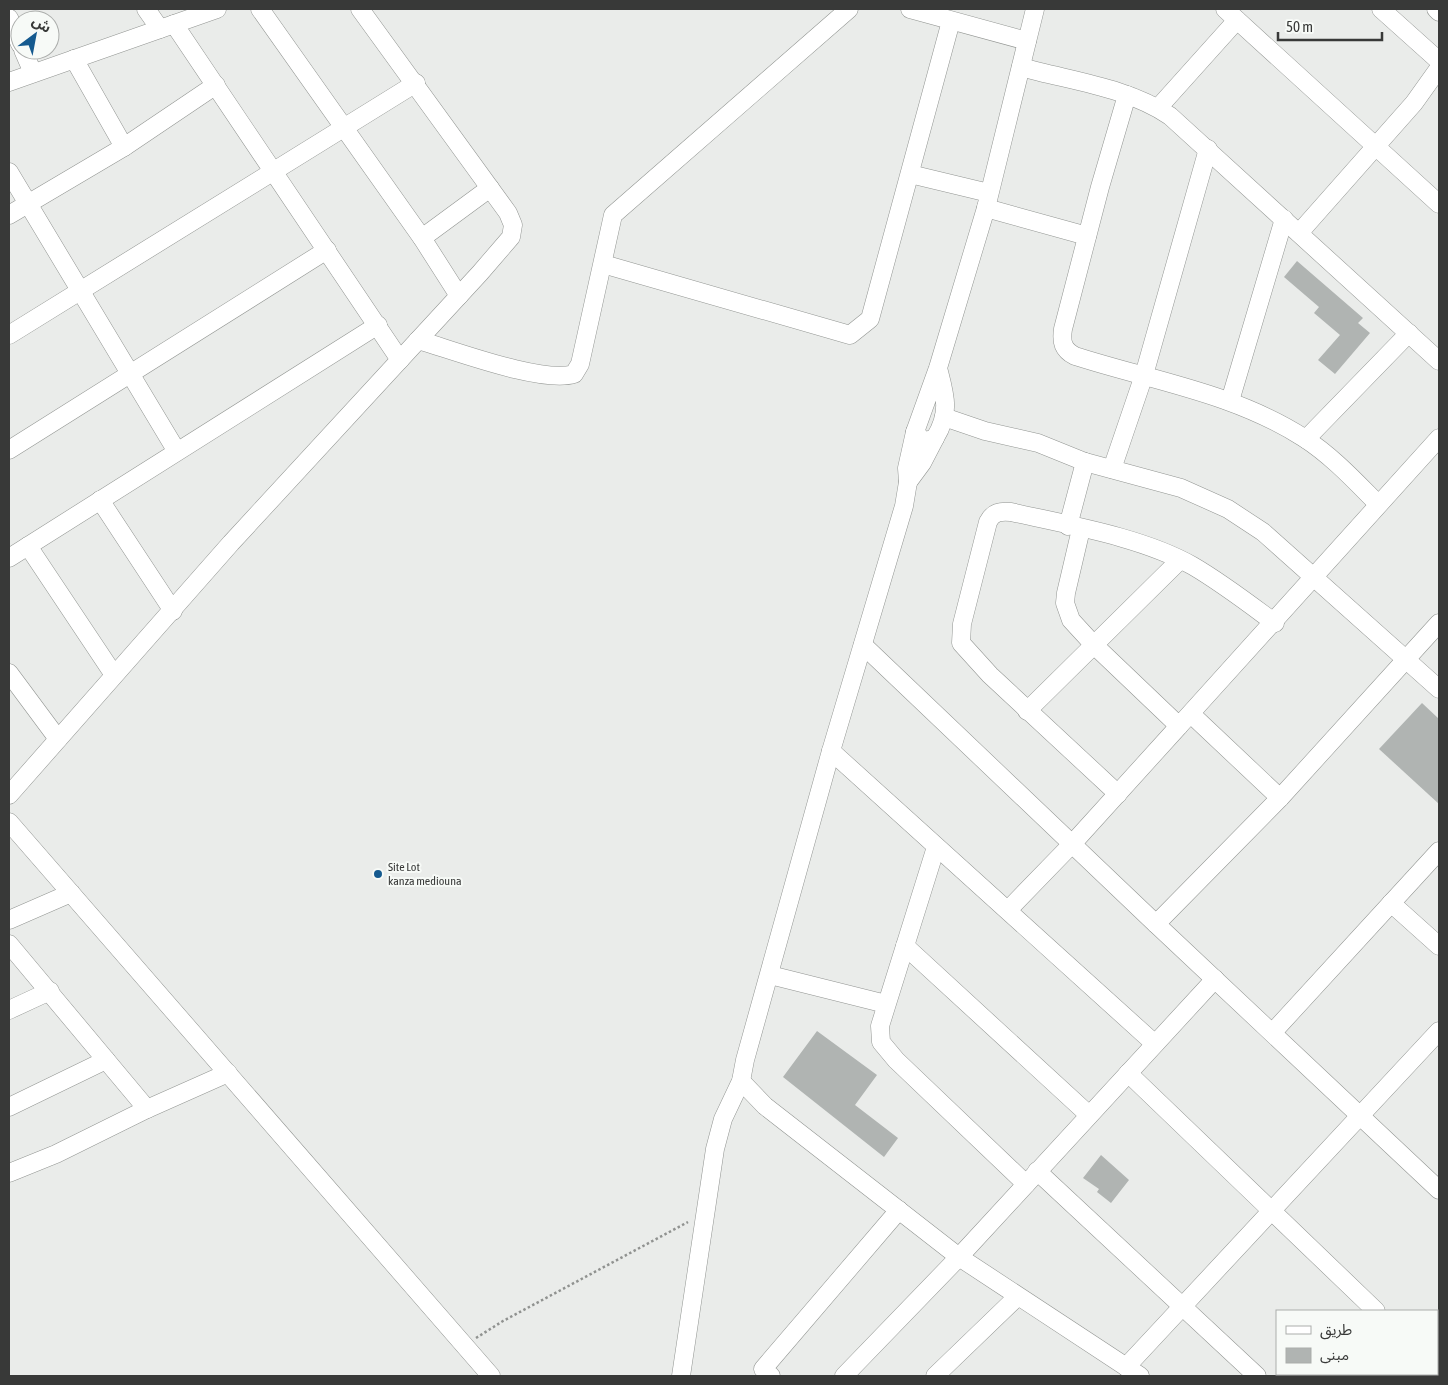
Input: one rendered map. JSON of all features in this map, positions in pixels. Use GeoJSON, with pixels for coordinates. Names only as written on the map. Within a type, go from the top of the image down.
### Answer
{"type":"FeatureCollection","features":[{"type":"Feature","properties":{"kind":"street"},"geometry":{"type":"LineString","coordinates":[[146,9],[167,27],[216,85],[400,360]]}},
{"type":"Feature","properties":{"kind":"street"},"geometry":{"type":"LineString","coordinates":[[9,82],[217,9]]}},
{"type":"Feature","properties":{"kind":"street"},"geometry":{"type":"LineString","coordinates":[[260,9],[422,238],[459,296]]}},
{"type":"Feature","properties":{"kind":"street"},"geometry":{"type":"LineString","coordinates":[[9,795],[231,543],[505,246],[513,232],[511,219],[490,188],[416,83],[360,9]]}},
{"type":"Feature","properties":{"kind":"street"},"geometry":{"type":"LineString","coordinates":[[418,340],[540,376],[565,377],[574,374],[580,364],[613,215],[849,9]]}},
{"type":"Feature","properties":{"kind":"street"},"geometry":{"type":"LineString","coordinates":[[910,9],[1027,41]]}},
{"type":"Feature","properties":{"kind":"street"},"geometry":{"type":"LineString","coordinates":[[681,1376],[688,1341],[713,1156],[723,1119],[742,1082],[745,1060],[831,751],[904,506],[908,482],[907,468],[915,432],[926,395],[938,368],[987,200],[1035,9]]}},
{"type":"Feature","properties":{"kind":"street"},"geometry":{"type":"LineString","coordinates":[[1381,9],[1439,61]]}},
{"type":"Feature","properties":{"kind":"street"},"geometry":{"type":"LineString","coordinates":[[1436,9],[1439,12]]}},
{"type":"Feature","properties":{"kind":"street"},"geometry":{"type":"LineString","coordinates":[[1158,108],[1231,14],[1439,204]]}},
{"type":"Feature","properties":{"kind":"street"},"geometry":{"type":"LineString","coordinates":[[603,264],[850,335],[870,318],[951,21]]}},
{"type":"Feature","properties":{"kind":"street"},"geometry":{"type":"LineString","coordinates":[[74,59],[124,148]]}},
{"type":"Feature","properties":{"kind":"street"},"geometry":{"type":"LineString","coordinates":[[27,60],[33,73]]}},
{"type":"Feature","properties":{"kind":"street"},"geometry":{"type":"LineString","coordinates":[[1021,67],[1127,95],[1158,108],[1208,149],[1439,361]]}},
{"type":"Feature","properties":{"kind":"street"},"geometry":{"type":"LineString","coordinates":[[1299,233],[1414,103],[1439,68]]}},
{"type":"Feature","properties":{"kind":"street"},"geometry":{"type":"LineString","coordinates":[[9,335],[416,83]]}},
{"type":"Feature","properties":{"kind":"street"},"geometry":{"type":"LineString","coordinates":[[9,215],[124,148],[216,85]]}},
{"type":"Feature","properties":{"kind":"street"},"geometry":{"type":"LineString","coordinates":[[1127,95],[1063,329],[1064,347],[1075,356],[1230,401],[1254,411],[1306,439],[1341,467],[1378,504]]}},
{"type":"Feature","properties":{"kind":"street"},"geometry":{"type":"LineString","coordinates":[[1112,468],[1144,375],[1208,149]]}},
{"type":"Feature","properties":{"kind":"street"},"geometry":{"type":"LineString","coordinates":[[9,172],[79,292],[176,450]]}},
{"type":"Feature","properties":{"kind":"street"},"geometry":{"type":"LineString","coordinates":[[910,174],[1087,236]]}},
{"type":"Feature","properties":{"kind":"street"},"geometry":{"type":"LineString","coordinates":[[422,238],[490,188]]}},
{"type":"Feature","properties":{"kind":"street"},"geometry":{"type":"LineString","coordinates":[[1230,401],[1284,219]]}},
{"type":"Feature","properties":{"kind":"street"},"geometry":{"type":"LineString","coordinates":[[9,450],[328,250]]}},
{"type":"Feature","properties":{"kind":"street"},"geometry":{"type":"LineString","coordinates":[[9,558],[176,450],[378,325]]}},
{"type":"Feature","properties":{"kind":"street"},"geometry":{"type":"LineString","coordinates":[[1306,439],[1409,334]]}},
{"type":"Feature","properties":{"kind":"street"},"geometry":{"type":"LineString","coordinates":[[908,482],[922,463],[944,418],[946,400],[938,368]]}},
{"type":"Feature","properties":{"kind":"street"},"geometry":{"type":"LineString","coordinates":[[926,395],[937,392],[942,394],[946,400]]}},
{"type":"Feature","properties":{"kind":"street"},"geometry":{"type":"LineString","coordinates":[[944,418],[985,431],[1038,444],[1084,462],[1181,488],[1228,508],[1263,532],[1408,659],[1439,689]]}},
{"type":"Feature","properties":{"kind":"street"},"geometry":{"type":"LineString","coordinates":[[915,432],[924,442],[935,438]]}},
{"type":"Feature","properties":{"kind":"street"},"geometry":{"type":"LineString","coordinates":[[1008,910],[1118,794],[1439,438]]}},
{"type":"Feature","properties":{"kind":"street"},"geometry":{"type":"LineString","coordinates":[[1084,462],[1065,604],[1071,620],[1093,644],[1280,798]]}},
{"type":"Feature","properties":{"kind":"street"},"geometry":{"type":"LineString","coordinates":[[100,500],[172,610]]}},
{"type":"Feature","properties":{"kind":"street"},"geometry":{"type":"LineString","coordinates":[[1118,794],[963,646],[960,637],[962,624],[988,522],[992,516],[999,512],[1011,512],[1148,547],[1180,560],[1221,584],[1274,623]]}},
{"type":"Feature","properties":{"kind":"street"},"geometry":{"type":"LineString","coordinates":[[28,546],[114,675]]}},
{"type":"Feature","properties":{"kind":"street"},"geometry":{"type":"LineString","coordinates":[[1028,710],[1180,560]]}},
{"type":"Feature","properties":{"kind":"street"},"geometry":{"type":"LineString","coordinates":[[1156,924],[1280,798],[1439,623]]}},
{"type":"Feature","properties":{"kind":"street"},"geometry":{"type":"LineString","coordinates":[[863,645],[1439,1190]]}},
{"type":"Feature","properties":{"kind":"street"},"geometry":{"type":"LineString","coordinates":[[9,673],[58,739]]}},
{"type":"Feature","properties":{"kind":"street"},"geometry":{"type":"LineString","coordinates":[[831,751],[1155,1044]]}},
{"type":"Feature","properties":{"kind":"street"},"geometry":{"type":"LineString","coordinates":[[9,822],[491,1376]]}},
{"type":"Feature","properties":{"kind":"street"},"geometry":{"type":"LineString","coordinates":[[936,847],[886,1004],[879,1032],[883,1046],[1026,1184]]}},
{"type":"Feature","properties":{"kind":"street"},"geometry":{"type":"LineString","coordinates":[[1272,1032],[1439,851]]}},
{"type":"Feature","properties":{"kind":"street"},"geometry":{"type":"LineString","coordinates":[[9,920],[71,893]]}},
{"type":"Feature","properties":{"kind":"street"},"geometry":{"type":"LineString","coordinates":[[1391,903],[1439,946]]}},
{"type":"Feature","properties":{"kind":"street"},"geometry":{"type":"LineString","coordinates":[[9,944],[148,1109]]}},
{"type":"Feature","properties":{"kind":"street"},"geometry":{"type":"LineString","coordinates":[[905,946],[1089,1115]]}},
{"type":"Feature","properties":{"kind":"street"},"geometry":{"type":"LineString","coordinates":[[770,975],[886,1004]]}},
{"type":"Feature","properties":{"kind":"street"},"geometry":{"type":"LineString","coordinates":[[844,1376],[959,1257],[1215,978]]}},
{"type":"Feature","properties":{"kind":"street"},"geometry":{"type":"LineString","coordinates":[[9,1010],[50,991]]}},
{"type":"Feature","properties":{"kind":"street"},"geometry":{"type":"LineString","coordinates":[[742,1082],[765,1106],[959,1257],[1133,1372],[1183,1306],[1439,1031]]}},
{"type":"Feature","properties":{"kind":"street"},"geometry":{"type":"LineString","coordinates":[[9,1107],[106,1060]]}},
{"type":"Feature","properties":{"kind":"street"},"geometry":{"type":"LineString","coordinates":[[9,1173],[56,1154],[148,1109],[228,1073]]}},
{"type":"Feature","properties":{"kind":"street"},"geometry":{"type":"LineString","coordinates":[[1128,1073],[1375,1310]]}},
{"type":"Feature","properties":{"kind":"street"},"geometry":{"type":"LineString","coordinates":[[1037,1171],[1257,1376]]}},
{"type":"Feature","properties":{"kind":"street"},"geometry":{"type":"LineString","coordinates":[[771,1376],[763,1369],[899,1210]]}},
{"type":"Feature","properties":{"kind":"street"},"geometry":{"type":"LineString","coordinates":[[935,1376],[1017,1297]]}},
{"type":"Feature","properties":{"kind":"path"},"geometry":{"type":"LineString","coordinates":[[464,1345],[503,1321],[704,1214]]}},
{"type":"Feature","properties":{"kind":"building"},"geometry":{"type":"Polygon","coordinates":[[[1297,261],[1363,318],[1358,323],[1370,333],[1335,374],[1318,360],[1340,335],[1314,313],[1319,307],[1284,277],[1297,261]]]}},
{"type":"Feature","properties":{"kind":"building"},"geometry":{"type":"Polygon","coordinates":[[[1422,703],[1439,719],[1439,804],[1379,749],[1422,703]]]}},
{"type":"Feature","properties":{"kind":"building"},"geometry":{"type":"Polygon","coordinates":[[[817,1031],[877,1075],[855,1105],[898,1138],[884,1157],[783,1077],[817,1031]]]}},
{"type":"Feature","properties":{"kind":"building"},"geometry":{"type":"Polygon","coordinates":[[[1101,1155],[1129,1180],[1111,1203],[1097,1192],[1099,1189],[1083,1178],[1101,1155]]]}},
{"type":"Feature","properties":{"kind":"place","name":"Site Lot kanza mediouna"},"geometry":{"type":"Point","coordinates":[378,874]}}]}
